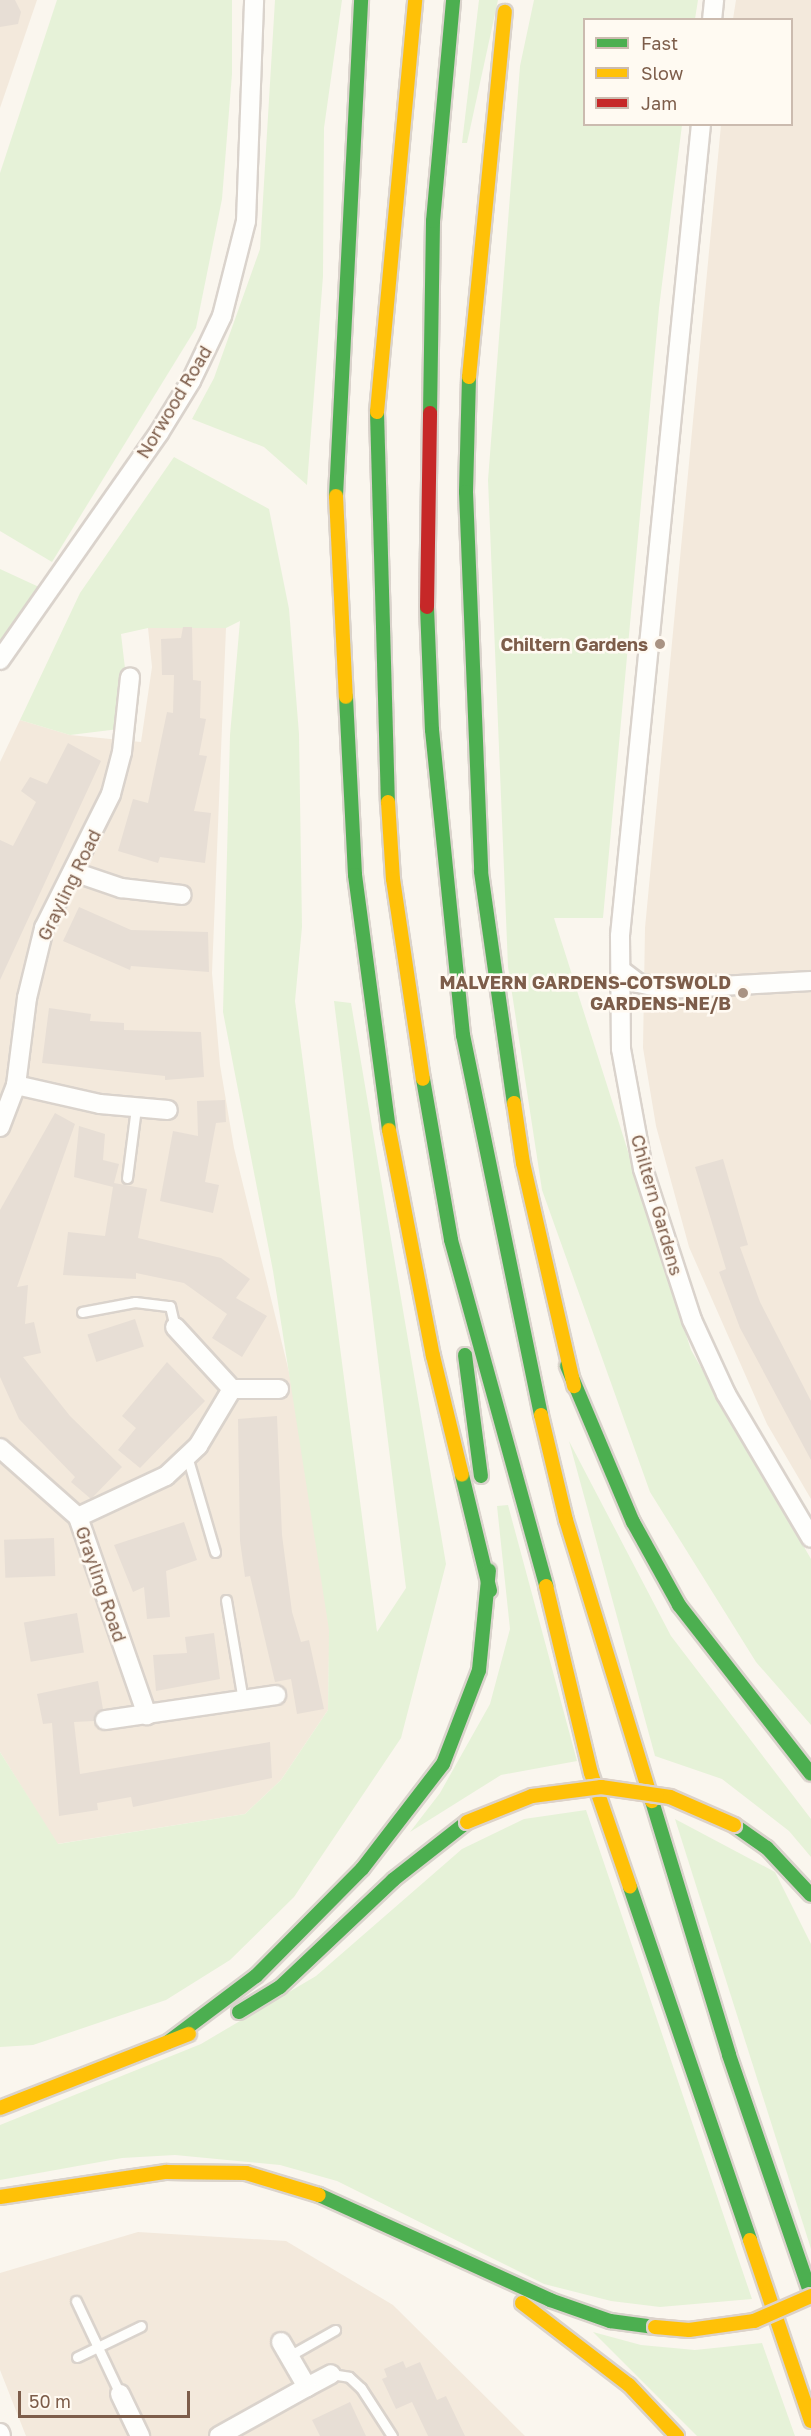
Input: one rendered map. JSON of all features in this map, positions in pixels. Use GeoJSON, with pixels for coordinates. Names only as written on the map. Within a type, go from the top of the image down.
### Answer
{"type":"FeatureCollection","features":[{"type":"Feature","properties":{"kind":"highway"},"geometry":{"type":"LineString","coordinates":[[361,0],[336,492],[355,875],[375,1047],[399,1185],[433,1356],[490,1591]]}},
{"type":"Feature","properties":{"kind":"highway"},"geometry":{"type":"LineString","coordinates":[[168,2042],[256,1976],[362,1869],[443,1764],[465,1716],[479,1670],[490,1591],[483,1492],[450,1240],[415,1042],[393,879],[379,632],[377,391],[415,0]]}},
{"type":"Feature","properties":{"kind":"highway"},"geometry":{"type":"LineString","coordinates":[[0,2197],[166,2172],[246,2173],[324,2196],[455,2258],[590,2314],[655,2327],[722,2327],[754,2321],[811,2295],[729,2055],[566,1520],[488,1170],[463,1035],[439,812],[427,619],[427,494],[433,220],[453,0]]}},
{"type":"Feature","properties":{"kind":"highway"},"geometry":{"type":"LineString","coordinates":[[473,176],[507,6]]}},
{"type":"Feature","properties":{"kind":"highway"},"geometry":{"type":"LineString","coordinates":[[507,6],[468,389],[465,492],[473,730],[482,872],[523,1163],[574,1386]]}},
{"type":"Feature","properties":{"kind":"highway"},"geometry":{"type":"LineString","coordinates":[[350,184],[363,287]]}},
{"type":"Feature","properties":{"kind":"highway"},"geometry":{"type":"LineString","coordinates":[[369,333],[377,391]]}},
{"type":"Feature","properties":{"kind":"highway"},"geometry":{"type":"LineString","coordinates":[[427,494],[448,341]]}},
{"type":"Feature","properties":{"kind":"highway"},"geometry":{"type":"LineString","coordinates":[[488,1170],[527,1267]]}},
{"type":"Feature","properties":{"kind":"highway"},"geometry":{"type":"LineString","coordinates":[[450,1240],[536,1546],[591,1773],[811,2421]]}},
{"type":"Feature","properties":{"kind":"highway"},"geometry":{"type":"LineString","coordinates":[[536,1288],[574,1386],[633,1522],[679,1605],[811,1774]]}},
{"type":"Feature","properties":{"kind":"highway"},"geometry":{"type":"LineString","coordinates":[[3,2107],[222,2021],[280,1987],[393,1880],[467,1822],[532,1796],[601,1787],[670,1797],[734,1825],[767,1848],[811,1895]]}},
{"type":"Feature","properties":{"kind":"highway"},"geometry":{"type":"LineString","coordinates":[[455,2258],[562,2330],[628,2385],[677,2436]]}},
{"type":"Feature","properties":{"kind":"street","name":"Norwood Road"},"geometry":{"type":"LineString","coordinates":[[0,660],[159,434],[222,316],[246,221],[254,0]]}},
{"type":"Feature","properties":{"kind":"street"},"geometry":{"type":"LineString","coordinates":[[712,18],[714,0]]}},
{"type":"Feature","properties":{"kind":"street","name":"Chiltern Gardens"},"geometry":{"type":"LineString","coordinates":[[701,126],[622,915],[621,1049],[643,1169],[692,1320],[736,1414],[811,1538]]}},
{"type":"Feature","properties":{"kind":"street","name":"Grayling Road"},"geometry":{"type":"LineString","coordinates":[[0,1127],[16,1085],[33,964],[44,928],[111,794],[122,752],[130,677]]}},
{"type":"Feature","properties":{"kind":"street"},"geometry":{"type":"LineString","coordinates":[[74,872],[121,888],[182,896]]}},
{"type":"Feature","properties":{"kind":"street"},"geometry":{"type":"LineString","coordinates":[[622,971],[638,983],[666,989],[811,981]]}},
{"type":"Feature","properties":{"kind":"street"},"geometry":{"type":"LineString","coordinates":[[16,1085],[136,1108],[168,1110]]}},
{"type":"Feature","properties":{"kind":"street"},"geometry":{"type":"LineString","coordinates":[[175,1327],[232,1389],[279,1389]]}},
{"type":"Feature","properties":{"kind":"street"},"geometry":{"type":"LineString","coordinates":[[78,1517],[165,1476],[187,1456],[232,1389]]}},
{"type":"Feature","properties":{"kind":"street","name":"Grayling Road"},"geometry":{"type":"LineString","coordinates":[[0,1448],[78,1517],[147,1715]]}},
{"type":"Feature","properties":{"kind":"street"},"geometry":{"type":"LineString","coordinates":[[105,1720],[276,1695]]}},
{"type":"Feature","properties":{"kind":"street"},"geometry":{"type":"LineString","coordinates":[[285,2349],[307,2387]]}},
{"type":"Feature","properties":{"kind":"street"},"geometry":{"type":"LineString","coordinates":[[219,2436],[331,2374]]}},
{"type":"Feature","properties":{"kind":"street"},"geometry":{"type":"LineString","coordinates":[[120,2394],[140,2436]]}},
{"type":"Feature","properties":{"kind":"lane"},"geometry":{"type":"LineString","coordinates":[[127,1178],[136,1108]]}},
{"type":"Feature","properties":{"kind":"lane"},"geometry":{"type":"LineString","coordinates":[[82,1312],[135,1302],[170,1306],[175,1327]]}},
{"type":"Feature","properties":{"kind":"lane"},"geometry":{"type":"LineString","coordinates":[[187,1456],[215,1552]]}},
{"type":"Feature","properties":{"kind":"lane"},"geometry":{"type":"LineString","coordinates":[[226,1600],[243,1700]]}},
{"type":"Feature","properties":{"kind":"lane"},"geometry":{"type":"LineString","coordinates":[[76,2301],[120,2394]]}},
{"type":"Feature","properties":{"kind":"lane"},"geometry":{"type":"LineString","coordinates":[[77,2357],[99,2349],[141,2326]]}},
{"type":"Feature","properties":{"kind":"lane"},"geometry":{"type":"LineString","coordinates":[[285,2349],[335,2330]]}},
{"type":"Feature","properties":{"kind":"lane"},"geometry":{"type":"LineString","coordinates":[[331,2374],[349,2377],[361,2388],[392,2436]]}},
{"type":"Feature","properties":{"kind":"shaded area"},"geometry":{"type":"Polygon","coordinates":[[[0,0],[37,0],[0,108],[0,0]]]}},
{"type":"Feature","properties":{"kind":"shaded area"},"geometry":{"type":"Polygon","coordinates":[[[736,0],[811,0],[811,1499],[767,1424],[689,1247],[656,1126],[643,1048],[645,928],[721,126],[793,126],[793,18],[733,18],[736,0]]]}},
{"type":"Feature","properties":{"kind":"shaded area"},"geometry":{"type":"Polygon","coordinates":[[[148,628],[226,628],[212,973],[220,1065],[234,1148],[289,1372],[330,1597],[328,1710],[281,1780],[245,1814],[57,1844],[0,1752],[0,762],[20,720],[70,735],[141,742],[152,667],[148,628]]]}},
{"type":"Feature","properties":{"kind":"shaded area"},"geometry":{"type":"Polygon","coordinates":[[[138,2232],[286,2241],[393,2305],[525,2436],[26,2436],[0,2370],[0,2273],[138,2232]]]}},
{"type":"Feature","properties":{"kind":"green space"},"geometry":{"type":"Polygon","coordinates":[[[57,0],[232,0],[232,74],[222,199],[196,328],[52,562],[0,531],[0,173],[57,0]]]}},
{"type":"Feature","properties":{"kind":"green space"},"geometry":{"type":"Polygon","coordinates":[[[275,0],[342,0],[324,128],[323,276],[307,485],[264,447],[192,419],[214,378],[260,249],[275,0]]]}},
{"type":"Feature","properties":{"kind":"green space"},"geometry":{"type":"Polygon","coordinates":[[[479,0],[498,0],[467,143],[462,143],[479,0]]]}},
{"type":"Feature","properties":{"kind":"green space"},"geometry":{"type":"Polygon","coordinates":[[[534,0],[698,0],[695,18],[583,18],[583,126],[682,126],[659,308],[603,918],[554,918],[691,1350],[811,1559],[811,1725],[756,1662],[650,1492],[542,1190],[508,967],[488,480],[520,66],[534,0]]]}},
{"type":"Feature","properties":{"kind":"green space"},"geometry":{"type":"Polygon","coordinates":[[[174,457],[269,509],[289,609],[299,734],[302,927],[295,1001],[377,1632],[406,1588],[334,1001],[351,1003],[446,1564],[401,1738],[294,1897],[230,1960],[166,2000],[33,2045],[0,2047],[0,1752],[58,1844],[245,1814],[281,1780],[328,1710],[329,1630],[273,1271],[223,1012],[230,735],[240,621],[226,628],[148,628],[121,634],[126,677],[119,729],[70,735],[20,720],[80,593],[174,457]]]}},
{"type":"Feature","properties":{"kind":"green space"},"geometry":{"type":"Polygon","coordinates":[[[0,569],[39,587],[0,655],[0,569]]]}},
{"type":"Feature","properties":{"kind":"green space"},"geometry":{"type":"Polygon","coordinates":[[[569,1441],[671,1636],[811,1819],[811,1857],[789,1831],[722,1779],[655,1756],[569,1441]]]}},
{"type":"Feature","properties":{"kind":"green space"},"geometry":{"type":"Polygon","coordinates":[[[508,1505],[577,1761],[501,1775],[410,1832],[440,1793],[490,1704],[510,1629],[497,1506],[508,1505]]]}},
{"type":"Feature","properties":{"kind":"green space"},"geometry":{"type":"Polygon","coordinates":[[[586,1810],[752,2299],[660,2307],[611,2301],[544,2284],[337,2181],[280,2165],[175,2155],[122,2158],[0,2180],[0,2125],[201,2044],[316,1976],[462,1849],[524,1819],[586,1810]]]}},
{"type":"Feature","properties":{"kind":"green space"},"geometry":{"type":"Polygon","coordinates":[[[675,1819],[775,1872],[811,1944],[811,2249],[675,1819]]]}},
{"type":"Feature","properties":{"kind":"green space"},"geometry":{"type":"Polygon","coordinates":[[[593,2332],[641,2345],[695,2350],[762,2343],[795,2436],[697,2436],[593,2332]]]}},
{"type":"Feature","properties":{"kind":"building"},"geometry":{"type":"Polygon","coordinates":[[[0,0],[15,0],[21,12],[18,24],[0,27],[0,0]]]}},
{"type":"Feature","properties":{"kind":"building"},"geometry":{"type":"Polygon","coordinates":[[[183,627],[192,627],[193,680],[201,681],[200,718],[206,719],[199,755],[207,756],[194,811],[211,813],[205,863],[160,857],[158,863],[118,851],[133,799],[148,803],[167,712],[173,713],[174,675],[162,675],[161,639],[181,638],[183,627]]]}},
{"type":"Feature","properties":{"kind":"building"},"geometry":{"type":"Polygon","coordinates":[[[68,743],[101,761],[0,980],[0,840],[13,846],[36,802],[21,791],[30,777],[47,784],[68,743]]]}},
{"type":"Feature","properties":{"kind":"building"},"geometry":{"type":"Polygon","coordinates":[[[79,907],[131,930],[208,932],[209,972],[131,966],[130,970],[63,941],[79,907]]]}},
{"type":"Feature","properties":{"kind":"building"},"geometry":{"type":"Polygon","coordinates":[[[49,1008],[91,1014],[90,1021],[124,1023],[124,1030],[201,1032],[204,1077],[165,1080],[165,1076],[42,1063],[49,1008]]]}},
{"type":"Feature","properties":{"kind":"building"},"geometry":{"type":"Polygon","coordinates":[[[225,1100],[226,1122],[216,1123],[205,1182],[219,1185],[213,1213],[160,1201],[173,1131],[198,1136],[197,1101],[225,1100]]]}},
{"type":"Feature","properties":{"kind":"building"},"geometry":{"type":"Polygon","coordinates":[[[55,1113],[75,1124],[17,1287],[28,1285],[25,1324],[34,1322],[41,1353],[23,1357],[70,1416],[122,1467],[91,1499],[71,1482],[75,1477],[19,1419],[0,1377],[0,1210],[55,1113]]]}},
{"type":"Feature","properties":{"kind":"building"},"geometry":{"type":"Polygon","coordinates":[[[79,1126],[105,1134],[103,1160],[119,1164],[114,1183],[147,1189],[138,1238],[221,1258],[250,1279],[236,1298],[267,1316],[242,1357],[212,1338],[227,1314],[184,1283],[136,1273],[136,1279],[63,1275],[68,1232],[105,1236],[113,1187],[74,1177],[79,1126]]]}},
{"type":"Feature","properties":{"kind":"building"},"geometry":{"type":"Polygon","coordinates":[[[723,1159],[748,1245],[740,1247],[760,1302],[811,1401],[811,1460],[740,1328],[719,1272],[726,1269],[695,1167],[723,1159]]]}},
{"type":"Feature","properties":{"kind":"building"},"geometry":{"type":"Polygon","coordinates":[[[135,1319],[144,1347],[96,1362],[87,1334],[135,1319]]]}},
{"type":"Feature","properties":{"kind":"building"},"geometry":{"type":"Polygon","coordinates":[[[167,1362],[205,1401],[140,1468],[118,1450],[136,1428],[122,1416],[167,1362]]]}},
{"type":"Feature","properties":{"kind":"building"},"geometry":{"type":"Polygon","coordinates":[[[277,1416],[282,1535],[292,1612],[301,1642],[309,1640],[324,1709],[297,1714],[291,1679],[275,1682],[250,1576],[245,1577],[240,1541],[238,1419],[277,1416]]]}},
{"type":"Feature","properties":{"kind":"building"},"geometry":{"type":"Polygon","coordinates":[[[184,1522],[197,1560],[166,1571],[170,1617],[147,1619],[144,1587],[133,1592],[114,1545],[184,1522]]]}},
{"type":"Feature","properties":{"kind":"building"},"geometry":{"type":"Polygon","coordinates":[[[54,1538],[55,1576],[5,1578],[4,1540],[54,1538]]]}},
{"type":"Feature","properties":{"kind":"building"},"geometry":{"type":"Polygon","coordinates":[[[77,1613],[84,1652],[31,1662],[24,1622],[77,1613]]]}},
{"type":"Feature","properties":{"kind":"building"},"geometry":{"type":"Polygon","coordinates":[[[214,1633],[220,1679],[156,1691],[153,1655],[187,1653],[185,1637],[214,1633]]]}},
{"type":"Feature","properties":{"kind":"building"},"geometry":{"type":"Polygon","coordinates":[[[98,1681],[103,1709],[94,1721],[74,1722],[80,1774],[270,1742],[272,1778],[133,1807],[131,1797],[97,1803],[98,1810],[59,1816],[52,1723],[43,1724],[37,1694],[98,1681]]]}},
{"type":"Feature","properties":{"kind":"building"},"geometry":{"type":"Polygon","coordinates":[[[403,2361],[406,2368],[420,2362],[437,2400],[446,2396],[465,2436],[428,2436],[412,2402],[396,2409],[382,2379],[387,2377],[384,2369],[403,2361]]]}},
{"type":"Feature","properties":{"kind":"building"},"geometry":{"type":"Polygon","coordinates":[[[350,2402],[366,2436],[320,2436],[312,2420],[350,2402]]]}},
{"type":"Feature","properties":{"kind":"traffic: fast"},"geometry":{"type":"LineString","coordinates":[[336,496],[361,0]]}},
{"type":"Feature","properties":{"kind":"traffic: fast"},"geometry":{"type":"LineString","coordinates":[[430,413],[433,221],[453,0]]}},
{"type":"Feature","properties":{"kind":"traffic: fast"},"geometry":{"type":"LineString","coordinates":[[469,377],[466,492],[481,872],[514,1103]]}},
{"type":"Feature","properties":{"kind":"traffic: fast"},"geometry":{"type":"LineString","coordinates":[[377,412],[388,802]]}},
{"type":"Feature","properties":{"kind":"traffic: fast"},"geometry":{"type":"LineString","coordinates":[[427,607],[432,730],[463,1035],[541,1415]]}},
{"type":"Feature","properties":{"kind":"traffic: fast"},"geometry":{"type":"LineString","coordinates":[[346,697],[355,875],[389,1130]]}},
{"type":"Feature","properties":{"kind":"traffic: fast"},"geometry":{"type":"LineString","coordinates":[[423,1079],[451,1240],[546,1586]]}},
{"type":"Feature","properties":{"kind":"traffic: fast"},"geometry":{"type":"LineString","coordinates":[[465,1355],[481,1476]]}},
{"type":"Feature","properties":{"kind":"traffic: fast"},"geometry":{"type":"LineString","coordinates":[[567,1366],[633,1522],[679,1605],[811,1774]]}},
{"type":"Feature","properties":{"kind":"traffic: fast"},"geometry":{"type":"LineString","coordinates":[[462,1475],[490,1591]]}},
{"type":"Feature","properties":{"kind":"traffic: fast"},"geometry":{"type":"LineString","coordinates":[[168,2042],[256,1976],[362,1869],[443,1764],[479,1670],[489,1570]]}},
{"type":"Feature","properties":{"kind":"traffic: fast"},"geometry":{"type":"LineString","coordinates":[[652,1801],[729,2055],[811,2294]]}},
{"type":"Feature","properties":{"kind":"traffic: fast"},"geometry":{"type":"LineString","coordinates":[[239,2012],[280,1987],[393,1880],[467,1822]]}},
{"type":"Feature","properties":{"kind":"traffic: fast"},"geometry":{"type":"LineString","coordinates":[[734,1825],[767,1848],[811,1895]]}},
{"type":"Feature","properties":{"kind":"traffic: fast"},"geometry":{"type":"LineString","coordinates":[[630,1887],[750,2240]]}},
{"type":"Feature","properties":{"kind":"traffic: fast"},"geometry":{"type":"LineString","coordinates":[[319,2195],[550,2300],[610,2321],[655,2327]]}},
{"type":"Feature","properties":{"kind":"traffic: slow"},"geometry":{"type":"LineString","coordinates":[[377,412],[415,0]]}},
{"type":"Feature","properties":{"kind":"traffic: slow"},"geometry":{"type":"LineString","coordinates":[[469,377],[505,12]]}},
{"type":"Feature","properties":{"kind":"traffic: slow"},"geometry":{"type":"LineString","coordinates":[[336,496],[346,697]]}},
{"type":"Feature","properties":{"kind":"traffic: slow"},"geometry":{"type":"LineString","coordinates":[[388,802],[393,879],[423,1079]]}},
{"type":"Feature","properties":{"kind":"traffic: slow"},"geometry":{"type":"LineString","coordinates":[[514,1103],[523,1163],[574,1386]]}},
{"type":"Feature","properties":{"kind":"traffic: slow"},"geometry":{"type":"LineString","coordinates":[[389,1130],[433,1356],[462,1475]]}},
{"type":"Feature","properties":{"kind":"traffic: slow"},"geometry":{"type":"LineString","coordinates":[[541,1415],[566,1520],[652,1801]]}},
{"type":"Feature","properties":{"kind":"traffic: slow"},"geometry":{"type":"LineString","coordinates":[[546,1586],[591,1773],[630,1887]]}},
{"type":"Feature","properties":{"kind":"traffic: slow"},"geometry":{"type":"LineString","coordinates":[[467,1822],[532,1796],[601,1787],[670,1797],[734,1825]]}},
{"type":"Feature","properties":{"kind":"traffic: slow"},"geometry":{"type":"LineString","coordinates":[[0,2108],[189,2034]]}},
{"type":"Feature","properties":{"kind":"traffic: slow"},"geometry":{"type":"LineString","coordinates":[[0,2197],[166,2172],[246,2173],[319,2195]]}},
{"type":"Feature","properties":{"kind":"traffic: slow"},"geometry":{"type":"LineString","coordinates":[[750,2240],[811,2421]]}},
{"type":"Feature","properties":{"kind":"traffic: slow"},"geometry":{"type":"LineString","coordinates":[[655,2327],[689,2330],[754,2321],[811,2296]]}},
{"type":"Feature","properties":{"kind":"traffic: slow"},"geometry":{"type":"LineString","coordinates":[[522,2303],[629,2385],[677,2436]]}},
{"type":"Feature","properties":{"kind":"traffic: jam"},"geometry":{"type":"LineString","coordinates":[[427,607],[430,413]]}},
{"type":"Feature","properties":{"kind":"place","name":"Chiltern Gardens"},"geometry":{"type":"Point","coordinates":[660,644]}},
{"type":"Feature","properties":{"kind":"place","name":"MALVERN GARDENS-COTSWOLD GARDENS-NE/B"},"geometry":{"type":"Point","coordinates":[743,993]}}]}
